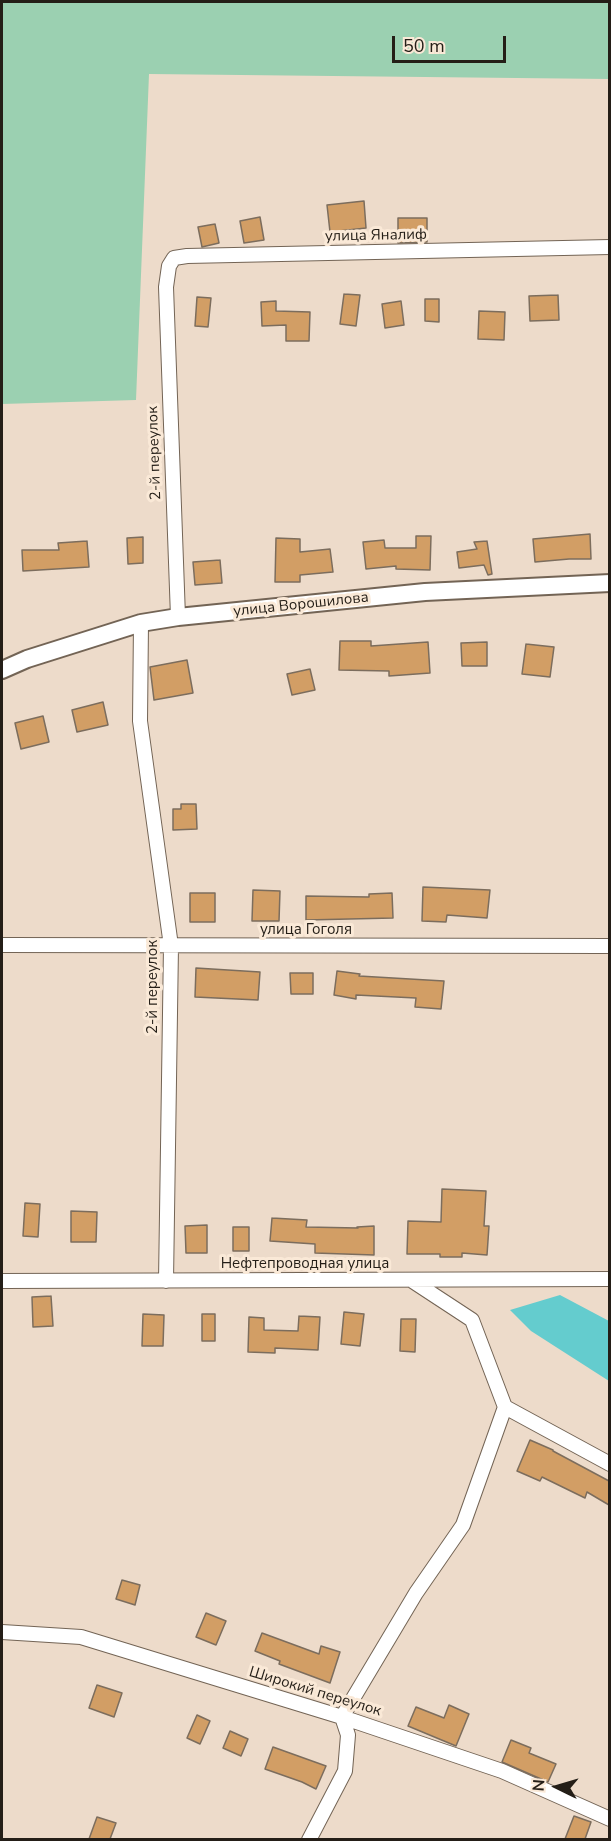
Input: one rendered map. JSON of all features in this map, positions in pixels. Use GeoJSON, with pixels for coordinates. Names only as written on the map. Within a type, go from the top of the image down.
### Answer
{"type":"FeatureCollection","features":[{"type":"Feature","properties":{"kind":"street","name":"улица Яналиф"},"geometry":{"type":"LineString","coordinates":[[166,287],[169,266],[174,258],[187,256],[609,247]]}},
{"type":"Feature","properties":{"kind":"street","name":"2-й переулок"},"geometry":{"type":"LineString","coordinates":[[166,287],[178,617]]}},
{"type":"Feature","properties":{"kind":"street","name":"улица Ворошилова"},"geometry":{"type":"LineString","coordinates":[[2,670],[27,659],[141,623],[178,617],[425,592],[609,583]]}},
{"type":"Feature","properties":{"kind":"street","name":"2-й переулок"},"geometry":{"type":"LineString","coordinates":[[141,623],[140,721],[171,946],[166,1281]]}},
{"type":"Feature","properties":{"kind":"street","name":"улица Гоголя"},"geometry":{"type":"LineString","coordinates":[[2,945],[609,946]]}},
{"type":"Feature","properties":{"kind":"street","name":"Нефтепроводная улица"},"geometry":{"type":"LineString","coordinates":[[2,1281],[609,1279]]}},
{"type":"Feature","properties":{"kind":"street"},"geometry":{"type":"LineString","coordinates":[[309,1839],[345,1771],[348,1735],[342,1717],[416,1593],[463,1525],[505,1407],[472,1320],[411,1280]]}},
{"type":"Feature","properties":{"kind":"street"},"geometry":{"type":"LineString","coordinates":[[505,1407],[609,1464]]}},
{"type":"Feature","properties":{"kind":"street","name":"Широкий переулок"},"geometry":{"type":"LineString","coordinates":[[2,1632],[81,1637],[342,1717],[502,1771],[609,1819]]}},
{"type":"Feature","properties":{"kind":"green space"},"geometry":{"type":"Polygon","coordinates":[[[2,2],[609,2],[609,79],[149,74],[136,400],[2,404],[2,2]]]}},
{"type":"Feature","properties":{"kind":"water"},"geometry":{"type":"Polygon","coordinates":[[[560,1295],[609,1321],[609,1381],[531,1331],[510,1310],[560,1295]]]}},
{"type":"Feature","properties":{"kind":"building"},"geometry":{"type":"Polygon","coordinates":[[[364,201],[366,228],[330,232],[327,205],[364,201]]]}},
{"type":"Feature","properties":{"kind":"building"},"geometry":{"type":"Polygon","coordinates":[[[260,217],[264,240],[244,243],[240,221],[260,217]]]}},
{"type":"Feature","properties":{"kind":"building"},"geometry":{"type":"Polygon","coordinates":[[[398,218],[427,218],[427,242],[398,243],[398,218]]]}},
{"type":"Feature","properties":{"kind":"building"},"geometry":{"type":"Polygon","coordinates":[[[215,224],[219,243],[202,247],[198,227],[215,224]]]}},
{"type":"Feature","properties":{"kind":"building"},"geometry":{"type":"Polygon","coordinates":[[[344,294],[360,295],[356,326],[340,324],[344,294]]]}},
{"type":"Feature","properties":{"kind":"building"},"geometry":{"type":"Polygon","coordinates":[[[558,295],[559,320],[530,321],[529,296],[558,295]]]}},
{"type":"Feature","properties":{"kind":"building"},"geometry":{"type":"Polygon","coordinates":[[[197,297],[211,298],[208,327],[195,326],[197,297]]]}},
{"type":"Feature","properties":{"kind":"building"},"geometry":{"type":"Polygon","coordinates":[[[425,299],[439,299],[439,322],[425,321],[425,299]]]}},
{"type":"Feature","properties":{"kind":"building"},"geometry":{"type":"Polygon","coordinates":[[[276,301],[276,311],[310,312],[309,341],[286,341],[286,325],[262,326],[261,302],[276,301]]]}},
{"type":"Feature","properties":{"kind":"building"},"geometry":{"type":"Polygon","coordinates":[[[401,301],[404,325],[385,328],[382,304],[401,301]]]}},
{"type":"Feature","properties":{"kind":"building"},"geometry":{"type":"Polygon","coordinates":[[[479,311],[505,312],[504,340],[478,339],[479,311]]]}},
{"type":"Feature","properties":{"kind":"building"},"geometry":{"type":"Polygon","coordinates":[[[590,534],[591,559],[535,562],[533,539],[590,534]]]}},
{"type":"Feature","properties":{"kind":"building"},"geometry":{"type":"Polygon","coordinates":[[[416,536],[431,536],[430,570],[396,569],[396,566],[366,569],[363,542],[384,540],[385,548],[416,548],[416,536]]]}},
{"type":"Feature","properties":{"kind":"building"},"geometry":{"type":"Polygon","coordinates":[[[143,537],[143,563],[128,564],[127,538],[143,537]]]}},
{"type":"Feature","properties":{"kind":"building"},"geometry":{"type":"Polygon","coordinates":[[[276,538],[300,539],[300,552],[330,549],[333,572],[300,575],[300,582],[275,582],[276,538]]]}},
{"type":"Feature","properties":{"kind":"building"},"geometry":{"type":"Polygon","coordinates":[[[87,541],[89,567],[23,571],[22,550],[59,550],[58,543],[87,541]]]}},
{"type":"Feature","properties":{"kind":"building"},"geometry":{"type":"Polygon","coordinates":[[[487,541],[492,574],[488,575],[484,565],[459,568],[457,552],[477,549],[474,542],[487,541]]]}},
{"type":"Feature","properties":{"kind":"building"},"geometry":{"type":"Polygon","coordinates":[[[220,560],[222,583],[195,585],[193,562],[220,560]]]}},
{"type":"Feature","properties":{"kind":"building"},"geometry":{"type":"Polygon","coordinates":[[[340,641],[371,641],[371,646],[428,642],[430,673],[389,676],[389,671],[339,670],[340,641]]]}},
{"type":"Feature","properties":{"kind":"building"},"geometry":{"type":"Polygon","coordinates":[[[487,642],[487,666],[462,666],[461,643],[487,642]]]}},
{"type":"Feature","properties":{"kind":"building"},"geometry":{"type":"Polygon","coordinates":[[[526,644],[554,647],[550,677],[522,674],[526,644]]]}},
{"type":"Feature","properties":{"kind":"building"},"geometry":{"type":"Polygon","coordinates":[[[187,660],[193,693],[154,700],[150,667],[187,660]]]}},
{"type":"Feature","properties":{"kind":"building"},"geometry":{"type":"Polygon","coordinates":[[[310,669],[315,690],[292,695],[287,674],[310,669]]]}},
{"type":"Feature","properties":{"kind":"building"},"geometry":{"type":"Polygon","coordinates":[[[103,702],[108,725],[77,732],[72,710],[103,702]]]}},
{"type":"Feature","properties":{"kind":"building"},"geometry":{"type":"Polygon","coordinates":[[[43,716],[49,742],[21,749],[15,723],[43,716]]]}},
{"type":"Feature","properties":{"kind":"building"},"geometry":{"type":"Polygon","coordinates":[[[181,804],[196,804],[197,829],[173,830],[173,809],[181,809],[181,804]]]}},
{"type":"Feature","properties":{"kind":"building"},"geometry":{"type":"Polygon","coordinates":[[[423,887],[490,890],[487,918],[447,915],[446,922],[422,921],[423,887]]]}},
{"type":"Feature","properties":{"kind":"building"},"geometry":{"type":"Polygon","coordinates":[[[253,890],[280,891],[279,921],[252,921],[253,890]]]}},
{"type":"Feature","properties":{"kind":"building"},"geometry":{"type":"Polygon","coordinates":[[[190,893],[215,893],[215,922],[190,922],[190,893]]]}},
{"type":"Feature","properties":{"kind":"building"},"geometry":{"type":"Polygon","coordinates":[[[392,893],[393,918],[306,920],[306,896],[369,897],[369,894],[392,893]]]}},
{"type":"Feature","properties":{"kind":"building"},"geometry":{"type":"Polygon","coordinates":[[[196,968],[260,972],[258,1000],[195,997],[196,968]]]}},
{"type":"Feature","properties":{"kind":"building"},"geometry":{"type":"Polygon","coordinates":[[[337,971],[360,974],[359,976],[444,981],[441,1009],[415,1007],[416,998],[356,995],[356,999],[334,995],[337,971]]]}},
{"type":"Feature","properties":{"kind":"building"},"geometry":{"type":"Polygon","coordinates":[[[290,973],[313,973],[313,994],[291,994],[290,973]]]}},
{"type":"Feature","properties":{"kind":"building"},"geometry":{"type":"Polygon","coordinates":[[[442,1189],[486,1191],[484,1226],[489,1226],[487,1255],[462,1253],[462,1257],[440,1257],[440,1254],[407,1254],[408,1221],[441,1222],[442,1189]]]}},
{"type":"Feature","properties":{"kind":"building"},"geometry":{"type":"Polygon","coordinates":[[[25,1203],[40,1204],[38,1237],[23,1236],[25,1203]]]}},
{"type":"Feature","properties":{"kind":"building"},"geometry":{"type":"Polygon","coordinates":[[[71,1211],[97,1212],[96,1242],[71,1242],[71,1211]]]}},
{"type":"Feature","properties":{"kind":"building"},"geometry":{"type":"Polygon","coordinates":[[[272,1218],[307,1220],[306,1227],[374,1226],[374,1255],[315,1253],[315,1244],[270,1241],[272,1218]]]}},
{"type":"Feature","properties":{"kind":"building"},"geometry":{"type":"Polygon","coordinates":[[[207,1225],[207,1253],[186,1253],[185,1226],[207,1225]]]}},
{"type":"Feature","properties":{"kind":"building"},"geometry":{"type":"Polygon","coordinates":[[[233,1227],[249,1227],[249,1251],[233,1251],[233,1227]]]}},
{"type":"Feature","properties":{"kind":"building"},"geometry":{"type":"Polygon","coordinates":[[[51,1296],[53,1326],[33,1327],[32,1297],[51,1296]]]}},
{"type":"Feature","properties":{"kind":"building"},"geometry":{"type":"Polygon","coordinates":[[[344,1312],[364,1314],[360,1346],[341,1344],[344,1312]]]}},
{"type":"Feature","properties":{"kind":"building"},"geometry":{"type":"Polygon","coordinates":[[[143,1314],[164,1315],[163,1346],[142,1346],[143,1314]]]}},
{"type":"Feature","properties":{"kind":"building"},"geometry":{"type":"Polygon","coordinates":[[[202,1314],[215,1314],[215,1341],[202,1341],[202,1314]]]}},
{"type":"Feature","properties":{"kind":"building"},"geometry":{"type":"Polygon","coordinates":[[[299,1316],[320,1317],[318,1350],[275,1348],[275,1353],[248,1352],[249,1317],[264,1318],[264,1330],[298,1331],[299,1316]]]}},
{"type":"Feature","properties":{"kind":"building"},"geometry":{"type":"Polygon","coordinates":[[[401,1319],[416,1319],[415,1352],[400,1351],[401,1319]]]}},
{"type":"Feature","properties":{"kind":"building"},"geometry":{"type":"Polygon","coordinates":[[[530,1440],[609,1481],[609,1505],[587,1492],[585,1498],[542,1477],[540,1481],[517,1471],[530,1440]]]}},
{"type":"Feature","properties":{"kind":"building"},"geometry":{"type":"Polygon","coordinates":[[[122,1580],[140,1585],[135,1605],[116,1599],[122,1580]]]}},
{"type":"Feature","properties":{"kind":"building"},"geometry":{"type":"Polygon","coordinates":[[[206,1613],[226,1621],[216,1645],[196,1637],[206,1613]]]}},
{"type":"Feature","properties":{"kind":"building"},"geometry":{"type":"Polygon","coordinates":[[[262,1633],[319,1654],[321,1646],[340,1652],[330,1683],[279,1664],[280,1661],[255,1651],[262,1633]]]}},
{"type":"Feature","properties":{"kind":"building"},"geometry":{"type":"Polygon","coordinates":[[[97,1685],[122,1693],[114,1717],[89,1708],[97,1685]]]}},
{"type":"Feature","properties":{"kind":"building"},"geometry":{"type":"Polygon","coordinates":[[[449,1705],[469,1714],[456,1746],[408,1726],[416,1707],[444,1718],[449,1705]]]}},
{"type":"Feature","properties":{"kind":"building"},"geometry":{"type":"Polygon","coordinates":[[[197,1715],[210,1721],[200,1744],[187,1738],[197,1715]]]}},
{"type":"Feature","properties":{"kind":"building"},"geometry":{"type":"Polygon","coordinates":[[[230,1731],[248,1739],[241,1756],[223,1748],[230,1731]]]}},
{"type":"Feature","properties":{"kind":"building"},"geometry":{"type":"Polygon","coordinates":[[[511,1740],[531,1748],[529,1753],[556,1764],[548,1782],[502,1762],[511,1740]]]}},
{"type":"Feature","properties":{"kind":"building"},"geometry":{"type":"Polygon","coordinates":[[[273,1747],[326,1766],[316,1789],[265,1769],[273,1747]]]}},
{"type":"Feature","properties":{"kind":"building"},"geometry":{"type":"Polygon","coordinates":[[[574,1816],[591,1822],[585,1839],[565,1839],[574,1816]]]}},
{"type":"Feature","properties":{"kind":"building"},"geometry":{"type":"Polygon","coordinates":[[[97,1817],[116,1823],[110,1839],[89,1839],[97,1817]]]}}]}
